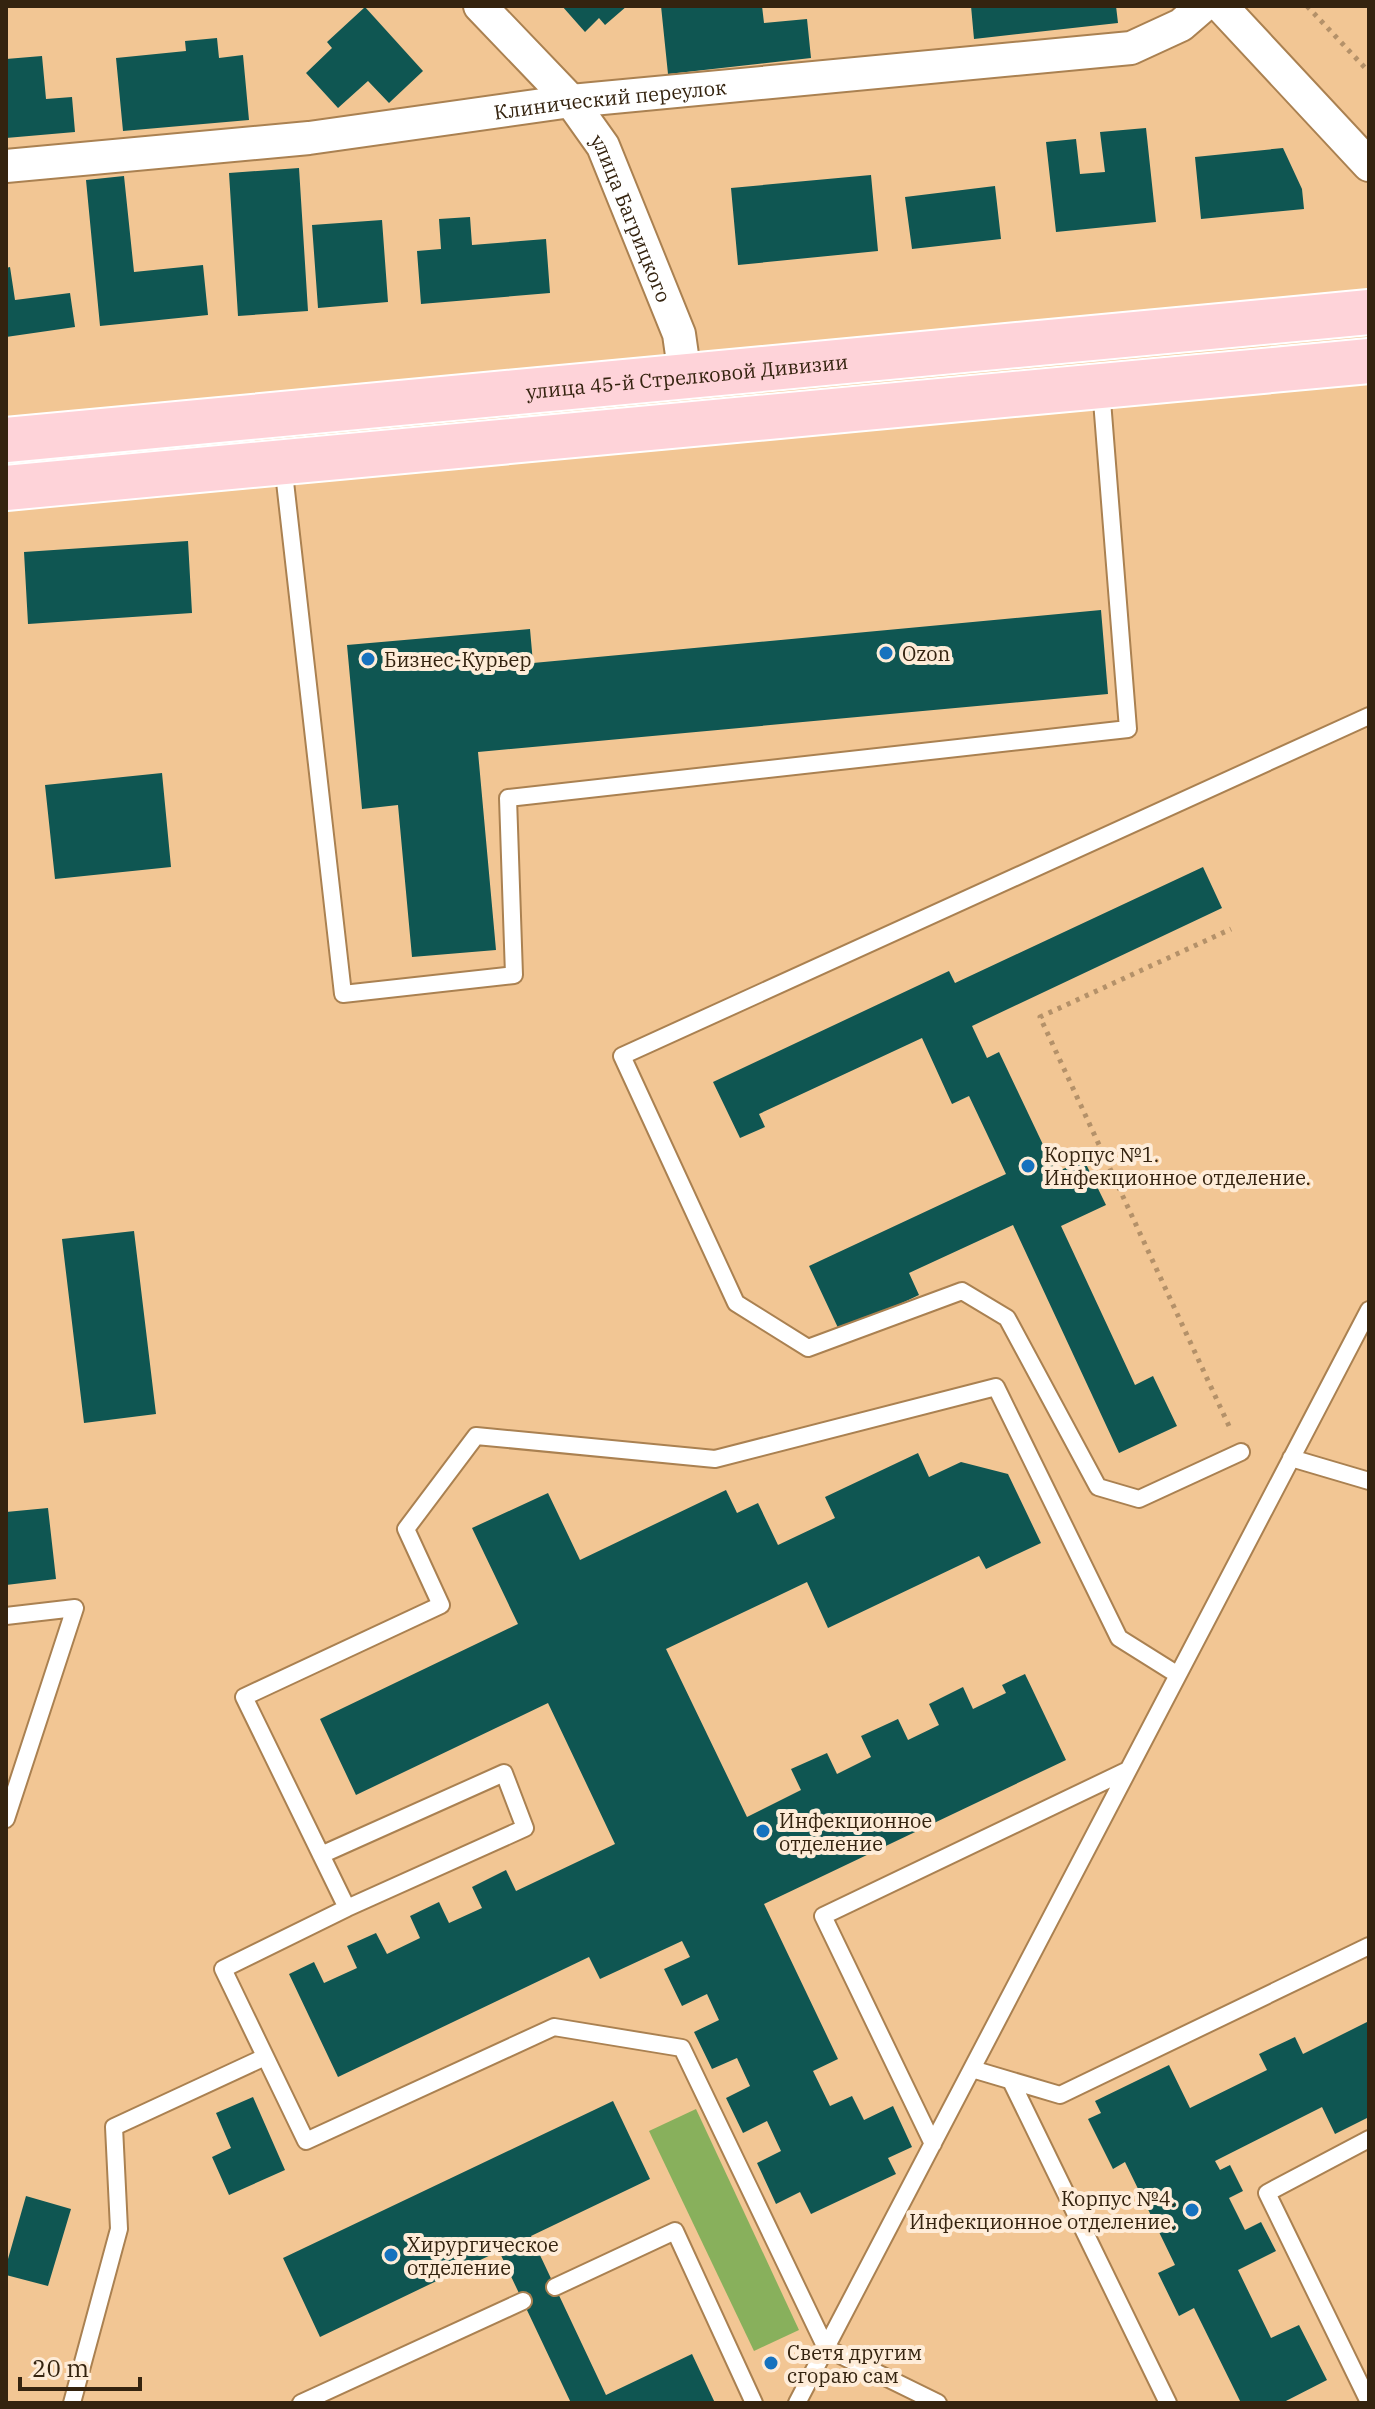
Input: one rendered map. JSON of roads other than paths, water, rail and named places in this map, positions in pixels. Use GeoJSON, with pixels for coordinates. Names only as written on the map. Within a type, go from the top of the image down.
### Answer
{"type":"FeatureCollection","features":[{"type":"Feature","properties":{"kind":"main road","name":"улица 45-й Стрелковой Дивизии"},"geometry":{"type":"LineString","coordinates":[[6,440],[1369,312]]}},
{"type":"Feature","properties":{"kind":"main road"},"geometry":{"type":"LineString","coordinates":[[6,488],[1369,361]]}},
{"type":"Feature","properties":{"kind":"street","name":"улица Багрицкого"},"geometry":{"type":"LineString","coordinates":[[480,6],[571,101],[603,146],[679,334],[685,376]]}},
{"type":"Feature","properties":{"kind":"street","name":"Клинический переулок"},"geometry":{"type":"LineString","coordinates":[[6,166],[309,138],[571,101],[1131,48],[1181,25],[1203,6]]}},
{"type":"Feature","properties":{"kind":"street"},"geometry":{"type":"LineString","coordinates":[[1221,6],[1369,165]]}},
{"type":"Feature","properties":{"kind":"lane"},"geometry":{"type":"LineString","coordinates":[[283,462],[343,994],[514,975],[508,798],[1128,729],[1100,386]]}},
{"type":"Feature","properties":{"kind":"lane"},"geometry":{"type":"LineString","coordinates":[[1241,1452],[1139,1499],[1098,1487],[1007,1318],[962,1291],[808,1348],[736,1303],[622,1056],[1369,716]]}},
{"type":"Feature","properties":{"kind":"lane"},"geometry":{"type":"LineString","coordinates":[[797,2403],[1369,1310]]}},
{"type":"Feature","properties":{"kind":"lane"},"geometry":{"type":"LineString","coordinates":[[347,1908],[244,1697],[441,1605],[406,1529],[476,1436],[715,1459],[996,1387],[1119,1638],[1178,1675]]}},
{"type":"Feature","properties":{"kind":"lane"},"geometry":{"type":"LineString","coordinates":[[1291,1458],[1369,1481]]}},
{"type":"Feature","properties":{"kind":"lane"},"geometry":{"type":"LineString","coordinates":[[6,1616],[75,1608],[12,1780],[6,1819]]}},
{"type":"Feature","properties":{"kind":"lane"},"geometry":{"type":"LineString","coordinates":[[933,2144],[823,1916],[1128,1770]]}},
{"type":"Feature","properties":{"kind":"lane"},"geometry":{"type":"LineString","coordinates":[[321,1855],[504,1773],[525,1828],[347,1908],[223,1969],[306,2141],[554,2027],[682,2048],[826,2348],[938,2403]]}},
{"type":"Feature","properties":{"kind":"lane"},"geometry":{"type":"LineString","coordinates":[[972,2069],[1060,2095],[1369,1946]]}},
{"type":"Feature","properties":{"kind":"lane"},"geometry":{"type":"LineString","coordinates":[[72,2403],[119,2229],[114,2127],[265,2057]]}},
{"type":"Feature","properties":{"kind":"lane"},"geometry":{"type":"LineString","coordinates":[[1011,2081],[1168,2403]]}},
{"type":"Feature","properties":{"kind":"lane"},"geometry":{"type":"LineString","coordinates":[[1369,2139],[1267,2193],[1369,2402]]}},
{"type":"Feature","properties":{"kind":"lane"},"geometry":{"type":"LineString","coordinates":[[555,2287],[675,2231],[754,2403]]}},
{"type":"Feature","properties":{"kind":"lane"},"geometry":{"type":"LineString","coordinates":[[301,2403],[523,2301]]}},
{"type":"Feature","properties":{"kind":"place","name":"Ozon"},"geometry":{"type":"Point","coordinates":[886,653]}},
{"type":"Feature","properties":{"kind":"place","name":"Бизнес-Курьер"},"geometry":{"type":"Point","coordinates":[368,659]}},
{"type":"Feature","properties":{"kind":"place","name":"Корпус №1. Инфекционное отделение."},"geometry":{"type":"Point","coordinates":[1028,1166]}},
{"type":"Feature","properties":{"kind":"place","name":"Инфекционное отделение"},"geometry":{"type":"Point","coordinates":[763,1831]}},
{"type":"Feature","properties":{"kind":"place","name":"Корпус №4. Инфекционное отделение."},"geometry":{"type":"Point","coordinates":[1192,2210]}},
{"type":"Feature","properties":{"kind":"place","name":"Хирургическое отделение"},"geometry":{"type":"Point","coordinates":[391,2255]}},
{"type":"Feature","properties":{"kind":"place","name":"Светя другим сгораю сам"},"geometry":{"type":"Point","coordinates":[771,2363]}}]}
